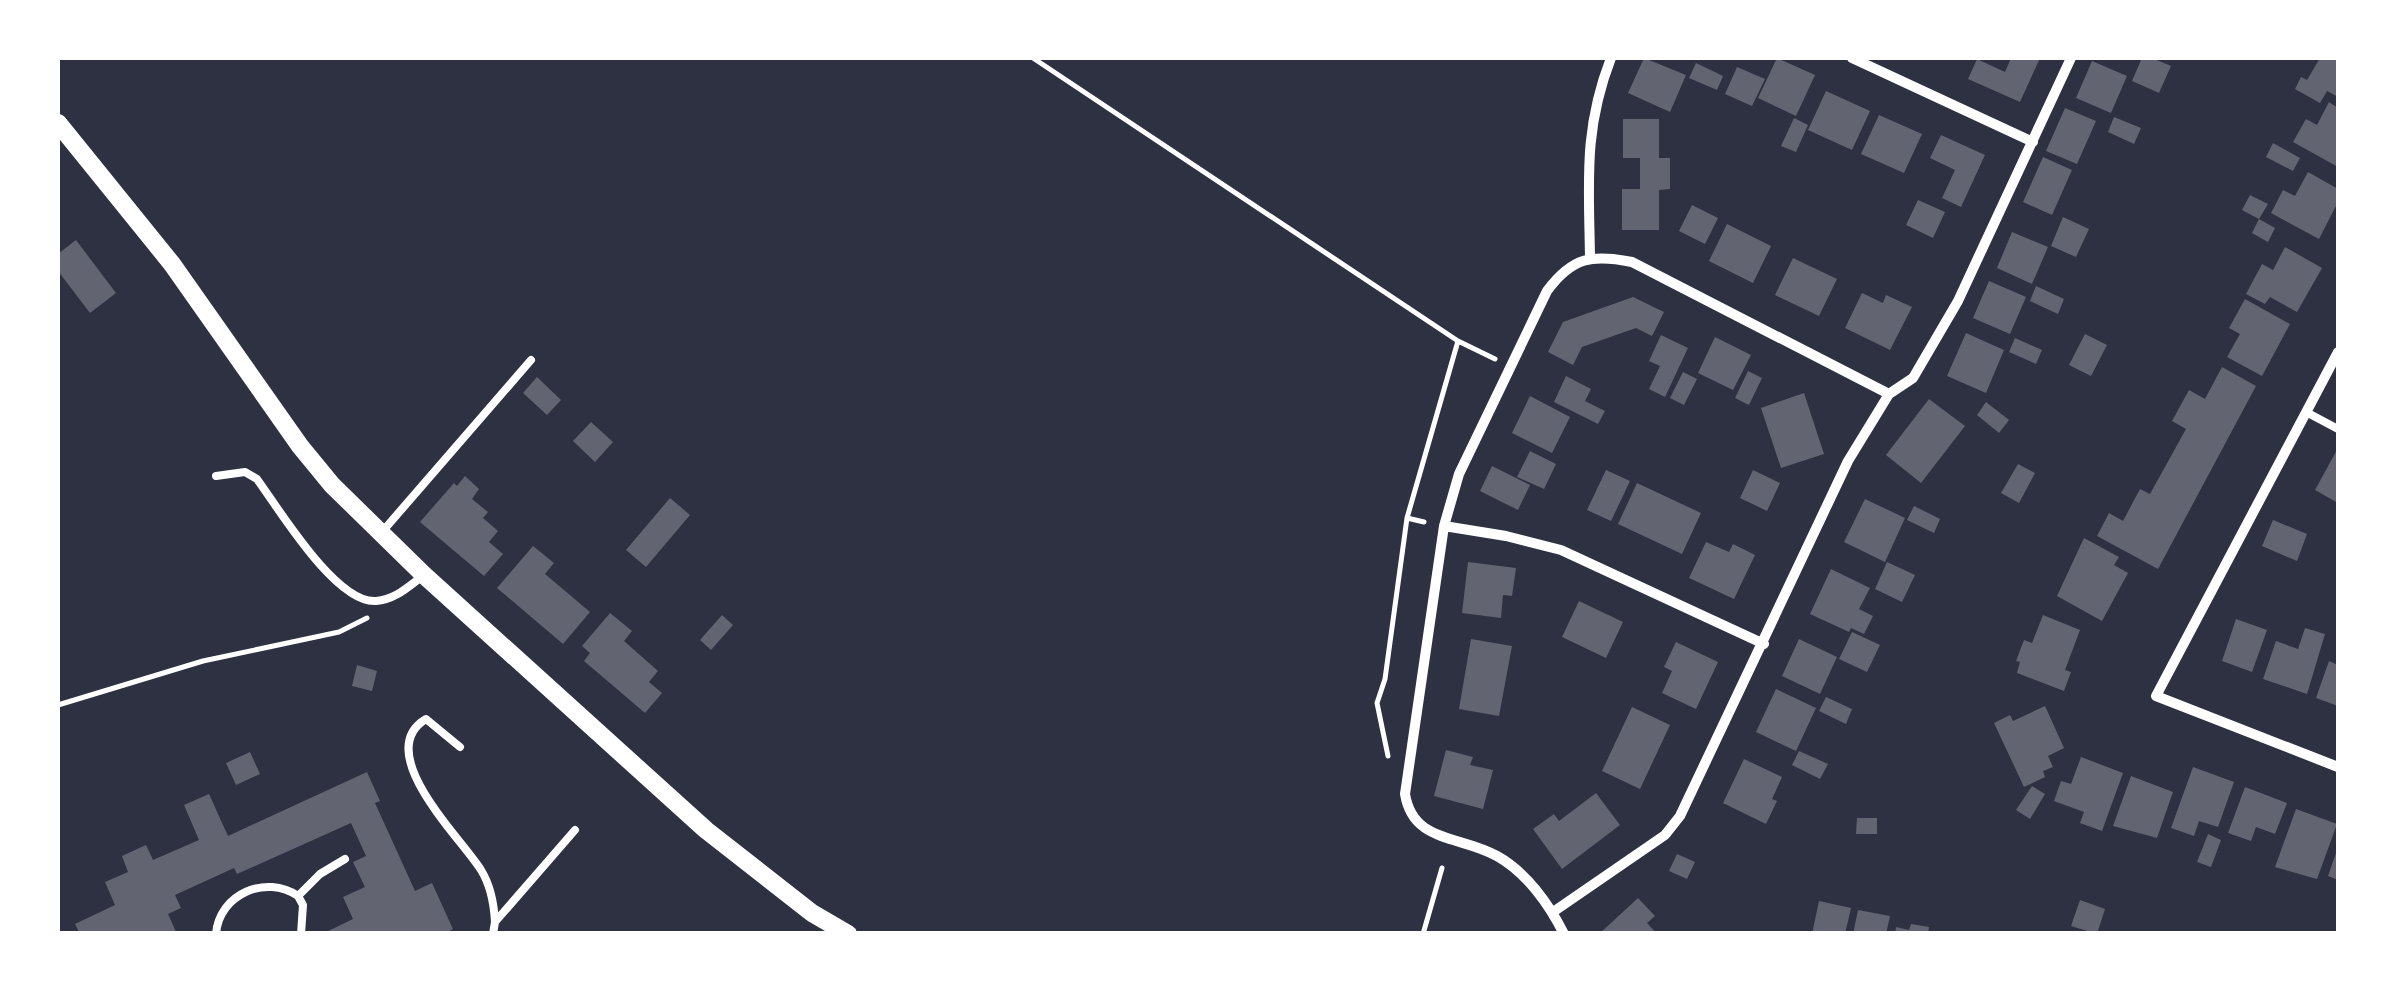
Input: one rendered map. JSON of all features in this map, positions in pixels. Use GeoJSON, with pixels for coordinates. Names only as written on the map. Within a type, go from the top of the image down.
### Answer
{"type":"FeatureCollection","features":[{"type":"Feature","properties":{"kind":"street"},"geometry":{"type":"LineString","coordinates":[[1590,258],[1589,135],[1595,97],[1611,58]]}},
{"type":"Feature","properties":{"kind":"street"},"geometry":{"type":"LineString","coordinates":[[1852,58],[2033,142]]}},
{"type":"Feature","properties":{"kind":"street"},"geometry":{"type":"LineString","coordinates":[[1553,912],[1665,835],[1694,792],[1848,462],[1889,394],[1913,378],[1958,301],[2071,58]]}},
{"type":"Feature","properties":{"kind":"street"},"geometry":{"type":"LineString","coordinates":[[58,123],[172,264],[332,486],[424,575],[706,830],[812,912],[848,934]]}},
{"type":"Feature","properties":{"kind":"street"},"geometry":{"type":"LineString","coordinates":[[1564,934],[1553,912],[1525,878],[1500,858],[1469,842],[1421,828],[1408,813],[1405,794],[1444,526],[1459,474],[1546,291],[1561,272],[1590,258],[1632,262],[1889,394]]}},
{"type":"Feature","properties":{"kind":"street"},"geometry":{"type":"LineString","coordinates":[[2338,352],[2156,696],[2338,767]]}},
{"type":"Feature","properties":{"kind":"street"},"geometry":{"type":"LineString","coordinates":[[1444,526],[1561,550],[1764,644]]}},
{"type":"Feature","properties":{"kind":"lane"},"geometry":{"type":"LineString","coordinates":[[382,532],[531,360]]}},
{"type":"Feature","properties":{"kind":"lane"},"geometry":{"type":"LineString","coordinates":[[2306,412],[2338,429]]}},
{"type":"Feature","properties":{"kind":"lane"},"geometry":{"type":"LineString","coordinates":[[216,476],[245,472],[256,479],[330,576],[346,590],[374,602],[395,596],[424,575]]}},
{"type":"Feature","properties":{"kind":"lane"},"geometry":{"type":"LineString","coordinates":[[460,748],[426,719],[418,724],[408,741],[408,756],[426,798],[482,872],[493,898],[493,934]]}},
{"type":"Feature","properties":{"kind":"lane"},"geometry":{"type":"LineString","coordinates":[[496,922],[576,830]]}},
{"type":"Feature","properties":{"kind":"lane"},"geometry":{"type":"LineString","coordinates":[[298,896],[320,874],[345,859]]}},
{"type":"Feature","properties":{"kind":"lane"},"geometry":{"type":"LineString","coordinates":[[216,934],[217,920],[230,901],[246,891],[275,886],[298,896],[302,905],[301,934]]}},
{"type":"Feature","properties":{"kind":"path"},"geometry":{"type":"LineString","coordinates":[[1033,58],[1458,340],[1511,367]]}},
{"type":"Feature","properties":{"kind":"path"},"geometry":{"type":"LineString","coordinates":[[1405,794],[1385,792],[1388,752],[1377,704],[1385,679],[1407,518],[1458,340]]}},
{"type":"Feature","properties":{"kind":"path"},"geometry":{"type":"LineString","coordinates":[[1407,518],[1444,526]]}},
{"type":"Feature","properties":{"kind":"path"},"geometry":{"type":"LineString","coordinates":[[58,705],[203,660],[339,632],[368,618],[374,602]]}},
{"type":"Feature","properties":{"kind":"path"},"geometry":{"type":"LineString","coordinates":[[1423,934],[1442,868]]}},
{"type":"Feature","properties":{"kind":"building"},"geometry":{"type":"Polygon","coordinates":[[[1644,58],[1686,75],[1670,112],[1628,93],[1644,58]]]}},
{"type":"Feature","properties":{"kind":"building"},"geometry":{"type":"Polygon","coordinates":[[[1777,58],[1815,75],[1796,116],[1758,98],[1777,58]]]}},
{"type":"Feature","properties":{"kind":"building"},"geometry":{"type":"Polygon","coordinates":[[[2011,58],[2040,58],[2020,102],[1968,79],[1977,59],[2005,72],[2011,58]]]}},
{"type":"Feature","properties":{"kind":"building"},"geometry":{"type":"Polygon","coordinates":[[[2142,58],[2171,66],[2159,93],[2132,81],[2142,58]]]}},
{"type":"Feature","properties":{"kind":"building"},"geometry":{"type":"Polygon","coordinates":[[[2320,58],[2338,58],[2338,97],[2327,91],[2320,103],[2295,89],[2301,77],[2307,80],[2320,58]]]}},
{"type":"Feature","properties":{"kind":"building"},"geometry":{"type":"Polygon","coordinates":[[[2092,61],[2127,76],[2111,113],[2076,98],[2092,61]]]}},
{"type":"Feature","properties":{"kind":"building"},"geometry":{"type":"Polygon","coordinates":[[[1696,63],[1723,76],[1717,90],[1689,78],[1696,63]]]}},
{"type":"Feature","properties":{"kind":"building"},"geometry":{"type":"Polygon","coordinates":[[[1737,67],[1765,79],[1752,106],[1725,94],[1737,67]]]}},
{"type":"Feature","properties":{"kind":"building"},"geometry":{"type":"Polygon","coordinates":[[[1826,91],[1870,111],[1852,150],[1808,130],[1826,91]]]}},
{"type":"Feature","properties":{"kind":"building"},"geometry":{"type":"Polygon","coordinates":[[[2329,102],[2338,108],[2338,167],[2293,142],[2306,119],[2317,125],[2329,102]]]}},
{"type":"Feature","properties":{"kind":"building"},"geometry":{"type":"Polygon","coordinates":[[[2065,108],[2096,121],[2077,164],[2046,151],[2065,108]]]}},
{"type":"Feature","properties":{"kind":"building"},"geometry":{"type":"Polygon","coordinates":[[[1879,115],[1922,134],[1904,173],[1861,154],[1879,115]]]}},
{"type":"Feature","properties":{"kind":"building"},"geometry":{"type":"Polygon","coordinates":[[[2114,117],[2141,128],[2134,144],[2108,132],[2114,117]]]}},
{"type":"Feature","properties":{"kind":"building"},"geometry":{"type":"Polygon","coordinates":[[[1794,118],[1808,125],[1796,152],[1781,146],[1794,118]]]}},
{"type":"Feature","properties":{"kind":"building"},"geometry":{"type":"Polygon","coordinates":[[[1623,119],[1659,119],[1659,158],[1670,158],[1670,189],[1659,190],[1659,230],[1622,230],[1622,189],[1640,189],[1640,158],[1623,158],[1623,119]]]}},
{"type":"Feature","properties":{"kind":"building"},"geometry":{"type":"Polygon","coordinates":[[[1941,135],[1985,155],[1961,207],[1942,198],[1955,170],[1930,158],[1941,135]]]}},
{"type":"Feature","properties":{"kind":"building"},"geometry":{"type":"Polygon","coordinates":[[[2273,143],[2300,158],[2293,171],[2266,157],[2273,143]]]}},
{"type":"Feature","properties":{"kind":"building"},"geometry":{"type":"Polygon","coordinates":[[[2043,157],[2072,170],[2052,215],[2023,202],[2043,157]]]}},
{"type":"Feature","properties":{"kind":"building"},"geometry":{"type":"Polygon","coordinates":[[[2308,172],[2338,189],[2338,202],[2319,239],[2271,213],[2283,190],[2295,196],[2308,172]]]}},
{"type":"Feature","properties":{"kind":"building"},"geometry":{"type":"Polygon","coordinates":[[[2250,195],[2268,204],[2259,219],[2242,210],[2250,195]]]}},
{"type":"Feature","properties":{"kind":"building"},"geometry":{"type":"Polygon","coordinates":[[[1918,200],[1945,212],[1933,238],[1906,225],[1918,200]]]}},
{"type":"Feature","properties":{"kind":"building"},"geometry":{"type":"Polygon","coordinates":[[[1692,205],[1718,218],[1705,244],[1679,231],[1692,205]]]}},
{"type":"Feature","properties":{"kind":"building"},"geometry":{"type":"Polygon","coordinates":[[[2063,217],[2089,229],[2076,257],[2051,246],[2063,217]]]}},
{"type":"Feature","properties":{"kind":"building"},"geometry":{"type":"Polygon","coordinates":[[[2259,219],[2275,228],[2268,242],[2252,233],[2259,219]]]}},
{"type":"Feature","properties":{"kind":"building"},"geometry":{"type":"Polygon","coordinates":[[[1727,224],[1771,246],[1753,283],[1709,261],[1727,224]]]}},
{"type":"Feature","properties":{"kind":"building"},"geometry":{"type":"Polygon","coordinates":[[[2012,232],[2048,247],[2032,284],[1997,268],[2012,232]]]}},
{"type":"Feature","properties":{"kind":"building"},"geometry":{"type":"Polygon","coordinates":[[[76,240],[116,293],[90,313],[58,271],[58,254],[76,240]]]}},
{"type":"Feature","properties":{"kind":"building"},"geometry":{"type":"Polygon","coordinates":[[[2285,247],[2322,268],[2297,312],[2270,297],[2265,304],[2246,294],[2262,264],[2273,270],[2285,247]]]}},
{"type":"Feature","properties":{"kind":"building"},"geometry":{"type":"Polygon","coordinates":[[[1793,258],[1837,279],[1819,316],[1775,295],[1793,258]]]}},
{"type":"Feature","properties":{"kind":"building"},"geometry":{"type":"Polygon","coordinates":[[[1989,281],[2026,297],[2010,334],[1973,318],[1989,281]]]}},
{"type":"Feature","properties":{"kind":"building"},"geometry":{"type":"Polygon","coordinates":[[[2036,286],[2064,299],[2058,314],[2030,301],[2036,286]]]}},
{"type":"Feature","properties":{"kind":"building"},"geometry":{"type":"Polygon","coordinates":[[[1862,293],[1883,303],[1886,295],[1912,307],[1890,350],[1845,328],[1862,293]]]}},
{"type":"Feature","properties":{"kind":"building"},"geometry":{"type":"Polygon","coordinates":[[[1633,297],[1664,312],[1652,336],[1636,328],[1582,347],[1573,365],[1548,352],[1563,322],[1633,297]]]}},
{"type":"Feature","properties":{"kind":"building"},"geometry":{"type":"Polygon","coordinates":[[[2245,299],[2290,324],[2262,376],[2227,357],[2240,334],[2229,328],[2245,299]]]}},
{"type":"Feature","properties":{"kind":"building"},"geometry":{"type":"Polygon","coordinates":[[[1966,333],[2004,350],[1986,393],[1947,376],[1966,333]]]}},
{"type":"Feature","properties":{"kind":"building"},"geometry":{"type":"Polygon","coordinates":[[[2085,334],[2107,345],[2091,376],[2069,365],[2085,334]]]}},
{"type":"Feature","properties":{"kind":"building"},"geometry":{"type":"Polygon","coordinates":[[[1661,335],[1688,348],[1665,397],[1649,389],[1660,366],[1649,361],[1661,335]]]}},
{"type":"Feature","properties":{"kind":"building"},"geometry":{"type":"Polygon","coordinates":[[[1715,337],[1751,355],[1733,390],[1698,373],[1715,337]]]}},
{"type":"Feature","properties":{"kind":"building"},"geometry":{"type":"Polygon","coordinates":[[[2015,338],[2042,350],[2036,364],[2009,352],[2015,338]]]}},
{"type":"Feature","properties":{"kind":"building"},"geometry":{"type":"Polygon","coordinates":[[[2222,367],[2256,386],[2158,569],[2097,536],[2109,513],[2123,521],[2140,489],[2150,494],[2186,429],[2172,421],[2189,390],[2205,399],[2222,367]]]}},
{"type":"Feature","properties":{"kind":"building"},"geometry":{"type":"Polygon","coordinates":[[[1748,371],[1762,378],[1749,405],[1735,398],[1748,371]]]}},
{"type":"Feature","properties":{"kind":"building"},"geometry":{"type":"Polygon","coordinates":[[[1683,372],[1697,379],[1684,405],[1670,398],[1683,372]]]}},
{"type":"Feature","properties":{"kind":"building"},"geometry":{"type":"Polygon","coordinates":[[[1566,376],[1591,389],[1585,401],[1605,411],[1598,424],[1554,402],[1566,376]]]}},
{"type":"Feature","properties":{"kind":"building"},"geometry":{"type":"Polygon","coordinates":[[[537,377],[561,400],[547,415],[523,393],[537,377]]]}},
{"type":"Feature","properties":{"kind":"building"},"geometry":{"type":"Polygon","coordinates":[[[1804,393],[1824,454],[1781,468],[1761,408],[1804,393]]]}},
{"type":"Feature","properties":{"kind":"building"},"geometry":{"type":"Polygon","coordinates":[[[1530,396],[1570,417],[1552,453],[1512,433],[1530,396]]]}},
{"type":"Feature","properties":{"kind":"building"},"geometry":{"type":"Polygon","coordinates":[[[1929,399],[1965,426],[1921,483],[1886,455],[1929,399]]]}},
{"type":"Feature","properties":{"kind":"building"},"geometry":{"type":"Polygon","coordinates":[[[1986,402],[2009,420],[1999,433],[1977,415],[1986,402]]]}},
{"type":"Feature","properties":{"kind":"building"},"geometry":{"type":"Polygon","coordinates":[[[591,422],[613,442],[595,462],[573,441],[591,422]]]}},
{"type":"Feature","properties":{"kind":"building"},"geometry":{"type":"Polygon","coordinates":[[[2338,448],[2338,503],[2315,490],[2338,448]]]}},
{"type":"Feature","properties":{"kind":"building"},"geometry":{"type":"Polygon","coordinates":[[[1530,451],[1556,464],[1544,489],[1517,477],[1530,451]]]}},
{"type":"Feature","properties":{"kind":"building"},"geometry":{"type":"Polygon","coordinates":[[[2018,464],[2035,473],[2019,503],[2001,493],[2018,464]]]}},
{"type":"Feature","properties":{"kind":"building"},"geometry":{"type":"Polygon","coordinates":[[[1492,466],[1530,485],[1518,510],[1480,491],[1492,466]]]}},
{"type":"Feature","properties":{"kind":"building"},"geometry":{"type":"Polygon","coordinates":[[[1606,470],[1630,481],[1611,521],[1587,510],[1606,470]]]}},
{"type":"Feature","properties":{"kind":"building"},"geometry":{"type":"Polygon","coordinates":[[[1753,470],[1780,483],[1767,511],[1740,498],[1753,470]]]}},
{"type":"Feature","properties":{"kind":"building"},"geometry":{"type":"Polygon","coordinates":[[[465,476],[479,489],[472,499],[488,512],[483,518],[498,531],[489,542],[503,554],[484,576],[420,522],[465,476]]]}},
{"type":"Feature","properties":{"kind":"building"},"geometry":{"type":"Polygon","coordinates":[[[1637,483],[1701,513],[1682,554],[1618,524],[1637,483]]]}},
{"type":"Feature","properties":{"kind":"building"},"geometry":{"type":"Polygon","coordinates":[[[670,498],[690,515],[646,567],[626,550],[670,498]]]}},
{"type":"Feature","properties":{"kind":"building"},"geometry":{"type":"Polygon","coordinates":[[[1865,499],[1905,518],[1885,562],[1844,542],[1865,499]]]}},
{"type":"Feature","properties":{"kind":"building"},"geometry":{"type":"Polygon","coordinates":[[[1914,506],[1940,519],[1934,533],[1907,520],[1914,506]]]}},
{"type":"Feature","properties":{"kind":"building"},"geometry":{"type":"Polygon","coordinates":[[[2273,520],[2307,534],[2297,561],[2262,546],[2273,520]]]}},
{"type":"Feature","properties":{"kind":"building"},"geometry":{"type":"Polygon","coordinates":[[[2084,538],[2119,557],[2114,565],[2128,573],[2102,621],[2057,596],[2084,538]]]}},
{"type":"Feature","properties":{"kind":"building"},"geometry":{"type":"Polygon","coordinates":[[[1706,542],[1729,552],[1733,544],[1755,555],[1734,599],[1689,578],[1706,542]]]}},
{"type":"Feature","properties":{"kind":"building"},"geometry":{"type":"Polygon","coordinates":[[[533,546],[554,563],[545,574],[590,612],[563,644],[497,588],[533,546]]]}},
{"type":"Feature","properties":{"kind":"building"},"geometry":{"type":"Polygon","coordinates":[[[1468,562],[1516,568],[1512,596],[1503,595],[1501,618],[1462,613],[1468,562]]]}},
{"type":"Feature","properties":{"kind":"building"},"geometry":{"type":"Polygon","coordinates":[[[1887,562],[1915,575],[1902,602],[1875,589],[1887,562]]]}},
{"type":"Feature","properties":{"kind":"building"},"geometry":{"type":"Polygon","coordinates":[[[1831,569],[1870,588],[1859,609],[1873,616],[1864,634],[1851,628],[1849,632],[1810,614],[1831,569]]]}},
{"type":"Feature","properties":{"kind":"building"},"geometry":{"type":"Polygon","coordinates":[[[1579,601],[1623,622],[1606,658],[1562,637],[1579,601]]]}},
{"type":"Feature","properties":{"kind":"building"},"geometry":{"type":"Polygon","coordinates":[[[610,613],[632,631],[624,641],[658,671],[649,682],[662,693],[645,713],[584,661],[590,653],[582,646],[610,613]]]}},
{"type":"Feature","properties":{"kind":"building"},"geometry":{"type":"Polygon","coordinates":[[[722,615],[733,625],[711,650],[700,640],[722,615]]]}},
{"type":"Feature","properties":{"kind":"building"},"geometry":{"type":"Polygon","coordinates":[[[2043,615],[2080,630],[2065,670],[2071,672],[2064,691],[2017,673],[2020,662],[2016,661],[2024,640],[2032,643],[2043,615]]]}},
{"type":"Feature","properties":{"kind":"building"},"geometry":{"type":"Polygon","coordinates":[[[2236,619],[2267,630],[2252,672],[2222,661],[2236,619]]]}},
{"type":"Feature","properties":{"kind":"building"},"geometry":{"type":"Polygon","coordinates":[[[2305,628],[2325,634],[2307,694],[2263,679],[2276,641],[2298,649],[2305,628]]]}},
{"type":"Feature","properties":{"kind":"building"},"geometry":{"type":"Polygon","coordinates":[[[1852,632],[1880,645],[1867,672],[1839,659],[1852,632]]]}},
{"type":"Feature","properties":{"kind":"building"},"geometry":{"type":"Polygon","coordinates":[[[1471,639],[1512,646],[1499,716],[1459,709],[1471,639]]]}},
{"type":"Feature","properties":{"kind":"building"},"geometry":{"type":"Polygon","coordinates":[[[1799,639],[1837,657],[1820,694],[1782,676],[1799,639]]]}},
{"type":"Feature","properties":{"kind":"building"},"geometry":{"type":"Polygon","coordinates":[[[1676,642],[1718,662],[1696,709],[1662,693],[1672,671],[1664,667],[1676,642]]]}},
{"type":"Feature","properties":{"kind":"building"},"geometry":{"type":"Polygon","coordinates":[[[2329,661],[2338,665],[2338,706],[2316,698],[2329,661]]]}},
{"type":"Feature","properties":{"kind":"building"},"geometry":{"type":"Polygon","coordinates":[[[357,665],[377,671],[372,691],[352,686],[357,665]]]}},
{"type":"Feature","properties":{"kind":"building"},"geometry":{"type":"Polygon","coordinates":[[[1776,689],[1816,708],[1796,751],[1756,732],[1776,689]]]}},
{"type":"Feature","properties":{"kind":"building"},"geometry":{"type":"Polygon","coordinates":[[[1826,697],[1852,709],[1846,724],[1819,711],[1826,697]]]}},
{"type":"Feature","properties":{"kind":"building"},"geometry":{"type":"Polygon","coordinates":[[[2045,706],[2064,748],[2048,756],[2053,767],[2043,771],[2045,777],[2024,787],[1994,723],[2010,715],[2013,721],[2045,706]]]}},
{"type":"Feature","properties":{"kind":"building"},"geometry":{"type":"Polygon","coordinates":[[[1632,707],[1670,725],[1640,789],[1602,771],[1632,707]]]}},
{"type":"Feature","properties":{"kind":"building"},"geometry":{"type":"Polygon","coordinates":[[[1446,750],[1473,757],[1470,765],[1493,770],[1483,809],[1434,796],[1446,750]]]}},
{"type":"Feature","properties":{"kind":"building"},"geometry":{"type":"Polygon","coordinates":[[[1799,751],[1828,764],[1820,779],[1792,765],[1799,751]]]}},
{"type":"Feature","properties":{"kind":"building"},"geometry":{"type":"Polygon","coordinates":[[[250,752],[260,774],[236,785],[226,763],[250,752]]]}},
{"type":"Feature","properties":{"kind":"building"},"geometry":{"type":"Polygon","coordinates":[[[2081,757],[2123,773],[2102,831],[2080,823],[2084,812],[2054,801],[2061,781],[2071,784],[2081,757]]]}},
{"type":"Feature","properties":{"kind":"building"},"geometry":{"type":"Polygon","coordinates":[[[1744,759],[1782,777],[1772,799],[1777,801],[1766,824],[1723,803],[1744,759]]]}},
{"type":"Feature","properties":{"kind":"building"},"geometry":{"type":"Polygon","coordinates":[[[2193,767],[2234,782],[2218,827],[2199,821],[2194,836],[2171,828],[2193,767]]]}},
{"type":"Feature","properties":{"kind":"building"},"geometry":{"type":"Polygon","coordinates":[[[367,772],[380,801],[375,803],[415,891],[432,883],[453,929],[444,934],[322,934],[353,919],[343,897],[365,887],[353,862],[366,856],[351,823],[237,874],[234,868],[175,895],[181,908],[168,914],[177,934],[80,934],[75,924],[115,905],[105,882],[128,872],[122,856],[146,845],[153,860],[199,840],[184,805],[209,794],[228,836],[367,772]]]}},
{"type":"Feature","properties":{"kind":"building"},"geometry":{"type":"Polygon","coordinates":[[[2131,776],[2173,792],[2157,838],[2113,826],[2131,776]]]}},
{"type":"Feature","properties":{"kind":"building"},"geometry":{"type":"Polygon","coordinates":[[[2032,786],[2045,794],[2030,819],[2016,810],[2032,786]]]}},
{"type":"Feature","properties":{"kind":"building"},"geometry":{"type":"Polygon","coordinates":[[[2245,787],[2287,803],[2275,834],[2256,827],[2251,841],[2228,833],[2245,787]]]}},
{"type":"Feature","properties":{"kind":"building"},"geometry":{"type":"Polygon","coordinates":[[[1596,793],[1620,825],[1562,869],[1533,829],[1554,814],[1559,821],[1596,793]]]}},
{"type":"Feature","properties":{"kind":"building"},"geometry":{"type":"Polygon","coordinates":[[[2296,809],[2337,824],[2317,879],[2275,867],[2296,809]]]}},
{"type":"Feature","properties":{"kind":"building"},"geometry":{"type":"Polygon","coordinates":[[[1857,818],[1877,818],[1877,834],[1856,834],[1857,818]]]}},
{"type":"Feature","properties":{"kind":"building"},"geometry":{"type":"Polygon","coordinates":[[[2208,834],[2221,840],[2211,867],[2197,862],[2208,834]]]}},
{"type":"Feature","properties":{"kind":"building"},"geometry":{"type":"Polygon","coordinates":[[[2338,847],[2338,880],[2328,876],[2338,847]]]}},
{"type":"Feature","properties":{"kind":"building"},"geometry":{"type":"Polygon","coordinates":[[[1677,854],[1695,862],[1687,879],[1669,871],[1677,854]]]}},
{"type":"Feature","properties":{"kind":"building"},"geometry":{"type":"Polygon","coordinates":[[[1638,898],[1655,916],[1647,923],[1657,934],[1599,934],[1638,898]]]}},
{"type":"Feature","properties":{"kind":"building"},"geometry":{"type":"Polygon","coordinates":[[[2080,900],[2105,909],[2097,934],[2071,926],[2080,900]]]}},
{"type":"Feature","properties":{"kind":"building"},"geometry":{"type":"Polygon","coordinates":[[[1819,901],[1851,908],[1845,934],[1812,934],[1819,901]]]}},
{"type":"Feature","properties":{"kind":"building"},"geometry":{"type":"Polygon","coordinates":[[[1858,910],[1890,916],[1886,934],[1853,934],[1858,910]]]}},
{"type":"Feature","properties":{"kind":"building"},"geometry":{"type":"Polygon","coordinates":[[[1911,924],[1929,927],[1928,934],[1895,934],[1896,927],[1909,930],[1911,924]]]}}]}
